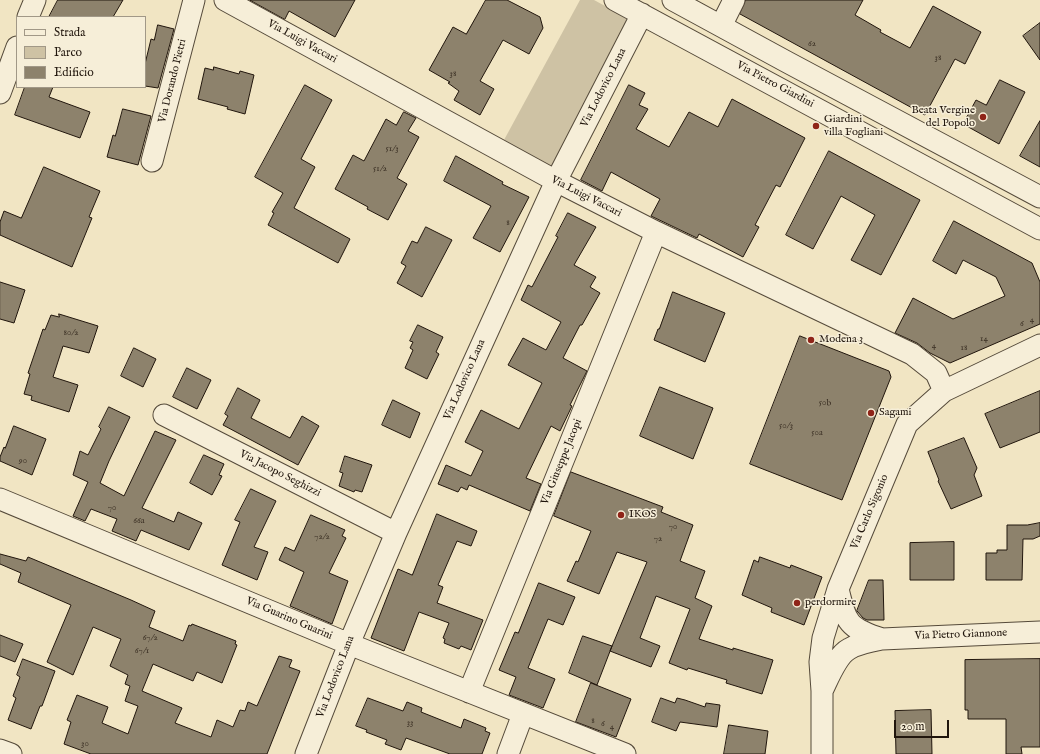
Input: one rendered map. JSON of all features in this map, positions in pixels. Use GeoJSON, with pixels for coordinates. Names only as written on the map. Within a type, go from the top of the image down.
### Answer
{"type":"FeatureCollection","features":[{"type":"Feature","properties":{"kind":"street"},"geometry":{"type":"LineString","coordinates":[[28,16],[35,0]]}},
{"type":"Feature","properties":{"kind":"street","name":"Via Dorando Pietri"},"geometry":{"type":"LineString","coordinates":[[152,161],[194,0]]}},
{"type":"Feature","properties":{"kind":"street","name":"Via Luigi Vaccari"},"geometry":{"type":"LineString","coordinates":[[225,0],[556,181],[656,232],[912,354],[936,373],[944,391]]}},
{"type":"Feature","properties":{"kind":"street","name":"Via Pietro Giardini"},"geometry":{"type":"LineString","coordinates":[[615,0],[1040,229]]}},
{"type":"Feature","properties":{"kind":"street"},"geometry":{"type":"LineString","coordinates":[[673,0],[1040,197]]}},
{"type":"Feature","properties":{"kind":"street"},"geometry":{"type":"LineString","coordinates":[[721,26],[734,0]]}},
{"type":"Feature","properties":{"kind":"street","name":"Via Lodovico Lana"},"geometry":{"type":"LineString","coordinates":[[306,754],[349,644],[396,532],[556,181],[642,14]]}},
{"type":"Feature","properties":{"kind":"street"},"geometry":{"type":"LineString","coordinates":[[0,93],[16,50]]}},
{"type":"Feature","properties":{"kind":"street","name":"Via Giuseppe Jacopi"},"geometry":{"type":"LineString","coordinates":[[469,692],[656,232]]}},
{"type":"Feature","properties":{"kind":"street","name":"Via Carlo Sigonio"},"geometry":{"type":"LineString","coordinates":[[822,754],[822,691],[820,662],[823,638],[838,590],[907,424],[944,391],[1040,345]]}},
{"type":"Feature","properties":{"kind":"street","name":"Via Jacopo Seghizzi"},"geometry":{"type":"LineString","coordinates":[[164,415],[396,532]]}},
{"type":"Feature","properties":{"kind":"street","name":"Via Guarino Guarini"},"geometry":{"type":"LineString","coordinates":[[0,499],[349,644],[625,754]]}},
{"type":"Feature","properties":{"kind":"street","name":"Via Pietro Giannone"},"geometry":{"type":"LineString","coordinates":[[838,590],[848,622],[854,628],[862,632],[882,638]]}},
{"type":"Feature","properties":{"kind":"street","name":"Via Pietro Giannone"},"geometry":{"type":"LineString","coordinates":[[822,691],[836,664],[847,650],[862,643],[882,638],[1040,632]]}},
{"type":"Feature","properties":{"kind":"street"},"geometry":{"type":"LineString","coordinates":[[508,754],[523,714]]}},
{"type":"Feature","properties":{"kind":"street"},"geometry":{"type":"LineString","coordinates":[[0,750],[11,754]]}},
{"type":"Feature","properties":{"kind":"green space"},"geometry":{"type":"Polygon","coordinates":[[[580,0],[594,0],[631,20],[552,167],[504,140],[580,0]]]}},
{"type":"Feature","properties":{"kind":"building"},"geometry":{"type":"Polygon","coordinates":[[[58,0],[123,0],[114,16],[50,16],[58,0]]]}},
{"type":"Feature","properties":{"kind":"building"},"geometry":{"type":"Polygon","coordinates":[[[250,0],[355,0],[335,37],[289,11],[285,19],[250,0]]]}},
{"type":"Feature","properties":{"kind":"building"},"geometry":{"type":"Polygon","coordinates":[[[486,0],[507,0],[540,17],[543,28],[529,54],[503,40],[480,81],[494,89],[480,115],[454,100],[459,91],[448,83],[450,82],[429,70],[453,27],[466,34],[486,0]]]}},
{"type":"Feature","properties":{"kind":"building"},"geometry":{"type":"Polygon","coordinates":[[[746,0],[863,0],[855,15],[881,30],[880,32],[910,48],[933,6],[981,32],[965,64],[955,59],[925,115],[740,14],[746,0]]]}},
{"type":"Feature","properties":{"kind":"building"},"geometry":{"type":"Polygon","coordinates":[[[1040,23],[1040,60],[1023,36],[1040,23]]]}},
{"type":"Feature","properties":{"kind":"building"},"geometry":{"type":"Polygon","coordinates":[[[158,25],[174,29],[158,88],[146,86],[146,60],[151,39],[154,40],[158,25]]]}},
{"type":"Feature","properties":{"kind":"building"},"geometry":{"type":"Polygon","coordinates":[[[214,67],[239,74],[240,71],[254,75],[245,114],[227,109],[228,107],[198,99],[205,68],[213,70],[214,67]]]}},
{"type":"Feature","properties":{"kind":"building"},"geometry":{"type":"Polygon","coordinates":[[[1000,80],[1025,92],[999,144],[963,124],[976,100],[986,105],[1000,80]]]}},
{"type":"Feature","properties":{"kind":"building"},"geometry":{"type":"Polygon","coordinates":[[[305,85],[332,100],[301,159],[315,167],[294,208],[350,239],[338,263],[268,225],[274,213],[272,212],[283,193],[255,177],[305,85]]]}},
{"type":"Feature","properties":{"kind":"building"},"geometry":{"type":"Polygon","coordinates":[[[629,85],[645,93],[639,105],[648,109],[636,129],[669,147],[689,112],[718,127],[732,99],[805,138],[780,187],[776,185],[755,225],[759,227],[743,257],[699,234],[697,238],[651,216],[660,199],[611,172],[602,191],[581,180],[629,85]]]}},
{"type":"Feature","properties":{"kind":"building"},"geometry":{"type":"Polygon","coordinates":[[[25,88],[53,88],[49,97],[90,112],[80,138],[15,115],[25,88]]]}},
{"type":"Feature","properties":{"kind":"building"},"geometry":{"type":"Polygon","coordinates":[[[123,109],[151,116],[138,165],[107,157],[113,135],[115,136],[123,109]]]}},
{"type":"Feature","properties":{"kind":"building"},"geometry":{"type":"Polygon","coordinates":[[[404,112],[416,118],[408,131],[419,137],[397,178],[407,184],[388,220],[335,189],[353,155],[364,161],[386,119],[396,125],[404,112]]]}},
{"type":"Feature","properties":{"kind":"building"},"geometry":{"type":"Polygon","coordinates":[[[1040,121],[1040,167],[1020,156],[1040,121]]]}},
{"type":"Feature","properties":{"kind":"building"},"geometry":{"type":"Polygon","coordinates":[[[829,151],[920,200],[881,275],[851,260],[875,215],[841,196],[813,249],[786,235],[829,151]]]}},
{"type":"Feature","properties":{"kind":"building"},"geometry":{"type":"Polygon","coordinates":[[[456,156],[503,182],[502,184],[529,197],[500,252],[473,238],[491,206],[444,181],[456,156]]]}},
{"type":"Feature","properties":{"kind":"building"},"geometry":{"type":"Polygon","coordinates":[[[44,167],[100,191],[89,217],[92,218],[72,267],[0,235],[0,222],[4,211],[21,218],[44,167]]]}},
{"type":"Feature","properties":{"kind":"building"},"geometry":{"type":"Polygon","coordinates":[[[568,213],[596,227],[574,265],[596,277],[590,287],[600,293],[582,325],[580,325],[563,358],[587,371],[570,405],[572,406],[560,431],[551,426],[526,478],[541,484],[530,511],[469,485],[467,490],[461,487],[458,492],[438,484],[446,465],[471,476],[483,451],[465,442],[481,410],[519,429],[542,383],[508,365],[523,338],[546,350],[561,322],[521,300],[528,285],[532,287],[558,237],[556,236],[568,213]]]}},
{"type":"Feature","properties":{"kind":"building"},"geometry":{"type":"Polygon","coordinates":[[[954,221],[1032,263],[1040,282],[1040,324],[950,363],[930,353],[917,343],[895,333],[913,298],[953,319],[1005,296],[996,277],[963,260],[956,274],[933,261],[954,221]]]}},
{"type":"Feature","properties":{"kind":"building"},"geometry":{"type":"Polygon","coordinates":[[[426,227],[452,240],[422,297],[397,283],[406,266],[401,263],[412,241],[417,243],[426,227]]]}},
{"type":"Feature","properties":{"kind":"building"},"geometry":{"type":"Polygon","coordinates":[[[0,282],[25,290],[14,323],[0,319],[0,282]]]}},
{"type":"Feature","properties":{"kind":"building"},"geometry":{"type":"Polygon","coordinates":[[[673,292],[725,313],[705,362],[654,340],[673,292]]]}},
{"type":"Feature","properties":{"kind":"building"},"geometry":{"type":"Polygon","coordinates":[[[59,314],[98,326],[89,353],[63,346],[53,377],[78,385],[69,412],[31,400],[32,396],[24,394],[30,374],[28,373],[43,329],[45,330],[51,315],[59,317],[59,314]]]}},
{"type":"Feature","properties":{"kind":"building"},"geometry":{"type":"Polygon","coordinates":[[[418,325],[443,337],[436,352],[439,354],[427,379],[405,368],[413,350],[410,348],[413,342],[410,341],[418,325]]]}},
{"type":"Feature","properties":{"kind":"building"},"geometry":{"type":"Polygon","coordinates":[[[800,336],[889,371],[891,377],[842,500],[750,464],[800,336]]]}},
{"type":"Feature","properties":{"kind":"building"},"geometry":{"type":"Polygon","coordinates":[[[134,348],[156,359],[143,387],[121,376],[134,348]]]}},
{"type":"Feature","properties":{"kind":"building"},"geometry":{"type":"Polygon","coordinates":[[[187,368],[211,380],[197,409],[173,397],[187,368]]]}},
{"type":"Feature","properties":{"kind":"building"},"geometry":{"type":"Polygon","coordinates":[[[660,387],[713,408],[693,459],[640,436],[660,387]]]}},
{"type":"Feature","properties":{"kind":"building"},"geometry":{"type":"Polygon","coordinates":[[[238,388],[260,400],[251,418],[290,438],[302,416],[319,426],[298,465],[223,425],[228,416],[225,414],[238,388]]]}},
{"type":"Feature","properties":{"kind":"building"},"geometry":{"type":"Polygon","coordinates":[[[1040,391],[1040,432],[1000,448],[985,414],[1040,391]]]}},
{"type":"Feature","properties":{"kind":"building"},"geometry":{"type":"Polygon","coordinates":[[[393,400],[420,413],[410,438],[382,425],[393,400]]]}},
{"type":"Feature","properties":{"kind":"building"},"geometry":{"type":"Polygon","coordinates":[[[109,407],[130,417],[100,483],[124,496],[155,431],[176,440],[142,508],[174,522],[178,512],[202,523],[189,550],[141,530],[136,541],[112,531],[117,519],[91,509],[85,521],[73,516],[88,482],[73,475],[80,451],[88,455],[101,429],[99,427],[109,407]]]}},
{"type":"Feature","properties":{"kind":"building"},"geometry":{"type":"Polygon","coordinates":[[[14,426],[46,439],[32,475],[0,461],[4,447],[5,448],[14,426]]]}},
{"type":"Feature","properties":{"kind":"building"},"geometry":{"type":"Polygon","coordinates":[[[964,438],[977,468],[974,475],[982,496],[951,509],[938,481],[939,480],[928,452],[964,438]]]}},
{"type":"Feature","properties":{"kind":"building"},"geometry":{"type":"Polygon","coordinates":[[[204,455],[224,464],[219,475],[222,476],[212,495],[190,483],[204,455]]]}},
{"type":"Feature","properties":{"kind":"building"},"geometry":{"type":"Polygon","coordinates":[[[345,456],[372,465],[362,492],[355,490],[354,492],[339,486],[343,473],[340,472],[345,456]]]}},
{"type":"Feature","properties":{"kind":"building"},"geometry":{"type":"Polygon","coordinates":[[[571,472],[663,507],[661,512],[693,525],[680,561],[705,571],[695,598],[712,606],[699,639],[733,650],[733,648],[773,660],[762,694],[726,683],[727,680],[688,668],[687,670],[669,663],[690,609],[656,596],[640,638],[660,646],[651,667],[610,651],[647,562],[617,552],[599,594],[567,581],[576,561],[578,562],[591,531],[554,516],[571,472]]]}},
{"type":"Feature","properties":{"kind":"building"},"geometry":{"type":"Polygon","coordinates":[[[251,489],[276,501],[254,547],[268,552],[257,580],[222,565],[240,522],[235,520],[251,489]]]}},
{"type":"Feature","properties":{"kind":"building"},"geometry":{"type":"Polygon","coordinates":[[[437,514],[477,531],[471,546],[457,541],[438,585],[443,587],[437,603],[483,620],[471,650],[461,646],[459,649],[444,643],[445,639],[443,638],[449,623],[419,612],[404,651],[371,638],[398,569],[412,575],[437,514]]]}},
{"type":"Feature","properties":{"kind":"building"},"geometry":{"type":"Polygon","coordinates":[[[311,515],[345,530],[342,536],[346,538],[329,573],[348,581],[332,624],[290,606],[304,572],[279,560],[285,547],[294,551],[311,515]]]}},
{"type":"Feature","properties":{"kind":"building"},"geometry":{"type":"Polygon","coordinates":[[[1040,523],[1040,536],[1033,539],[1023,539],[1022,580],[986,580],[986,553],[997,553],[997,550],[1007,550],[1007,525],[1027,525],[1040,523]]]}},
{"type":"Feature","properties":{"kind":"building"},"geometry":{"type":"Polygon","coordinates":[[[954,542],[954,580],[910,580],[910,543],[954,542]]]}},
{"type":"Feature","properties":{"kind":"building"},"geometry":{"type":"Polygon","coordinates":[[[0,554],[26,561],[28,557],[155,611],[149,627],[183,641],[189,625],[191,626],[192,624],[236,641],[235,644],[237,645],[222,683],[197,672],[193,681],[153,664],[142,691],[182,708],[175,723],[211,737],[217,720],[233,727],[240,710],[245,711],[248,702],[257,706],[279,656],[292,660],[289,667],[300,671],[267,754],[91,754],[64,744],[71,722],[67,720],[77,695],[108,707],[102,723],[128,734],[138,706],[125,701],[130,686],[125,684],[128,675],[110,666],[121,639],[93,627],[73,675],[47,662],[71,605],[18,582],[21,573],[0,564],[0,554]]]}},
{"type":"Feature","properties":{"kind":"building"},"geometry":{"type":"Polygon","coordinates":[[[760,557],[790,568],[791,565],[822,577],[804,625],[771,612],[772,608],[742,595],[754,560],[758,562],[760,557]]]}},
{"type":"Feature","properties":{"kind":"building"},"geometry":{"type":"Polygon","coordinates":[[[869,580],[883,580],[884,620],[867,620],[857,611],[869,580]]]}},
{"type":"Feature","properties":{"kind":"building"},"geometry":{"type":"Polygon","coordinates":[[[539,583],[575,597],[563,625],[548,619],[528,668],[555,679],[543,708],[509,695],[516,677],[499,670],[515,632],[518,633],[539,583]]]}},
{"type":"Feature","properties":{"kind":"building"},"geometry":{"type":"Polygon","coordinates":[[[0,635],[23,644],[15,662],[0,656],[0,635]]]}},
{"type":"Feature","properties":{"kind":"building"},"geometry":{"type":"Polygon","coordinates":[[[583,636],[612,646],[597,685],[569,673],[583,636]]]}},
{"type":"Feature","properties":{"kind":"building"},"geometry":{"type":"Polygon","coordinates":[[[23,659],[55,671],[42,706],[40,706],[31,729],[8,720],[16,698],[13,696],[20,677],[17,675],[23,659]]]}},
{"type":"Feature","properties":{"kind":"building"},"geometry":{"type":"Polygon","coordinates":[[[1040,659],[1040,747],[1021,747],[1022,754],[1006,754],[1006,719],[968,719],[968,710],[965,710],[965,660],[1040,659]]]}},
{"type":"Feature","properties":{"kind":"building"},"geometry":{"type":"Polygon","coordinates":[[[591,683],[631,699],[616,737],[576,722],[591,683]]]}},
{"type":"Feature","properties":{"kind":"building"},"geometry":{"type":"Polygon","coordinates":[[[368,698],[403,711],[407,702],[422,708],[421,712],[461,728],[464,719],[486,728],[485,731],[490,733],[482,754],[450,754],[406,738],[401,750],[385,744],[387,740],[366,732],[367,730],[356,726],[368,698]]]}},
{"type":"Feature","properties":{"kind":"building"},"geometry":{"type":"Polygon","coordinates":[[[661,698],[675,703],[677,698],[705,707],[706,703],[720,705],[717,727],[680,722],[676,731],[652,722],[661,698]]]}},
{"type":"Feature","properties":{"kind":"building"},"geometry":{"type":"Polygon","coordinates":[[[931,710],[932,754],[896,754],[895,711],[931,710]]]}},
{"type":"Feature","properties":{"kind":"building"},"geometry":{"type":"Polygon","coordinates":[[[729,725],[768,731],[765,754],[724,754],[729,725]]]}},
{"type":"Feature","properties":{"kind":"place","name":"Beata Vergine del Popolo"},"geometry":{"type":"Point","coordinates":[983,117]}},
{"type":"Feature","properties":{"kind":"place","name":"Giardini villa Fogliani"},"geometry":{"type":"Point","coordinates":[816,126]}},
{"type":"Feature","properties":{"kind":"place","name":"Modena 3"},"geometry":{"type":"Point","coordinates":[811,340]}},
{"type":"Feature","properties":{"kind":"place","name":"Sagami"},"geometry":{"type":"Point","coordinates":[871,413]}},
{"type":"Feature","properties":{"kind":"place","name":"IKOS"},"geometry":{"type":"Point","coordinates":[621,515]}},
{"type":"Feature","properties":{"kind":"place","name":"perdormire"},"geometry":{"type":"Point","coordinates":[797,603]}}]}
